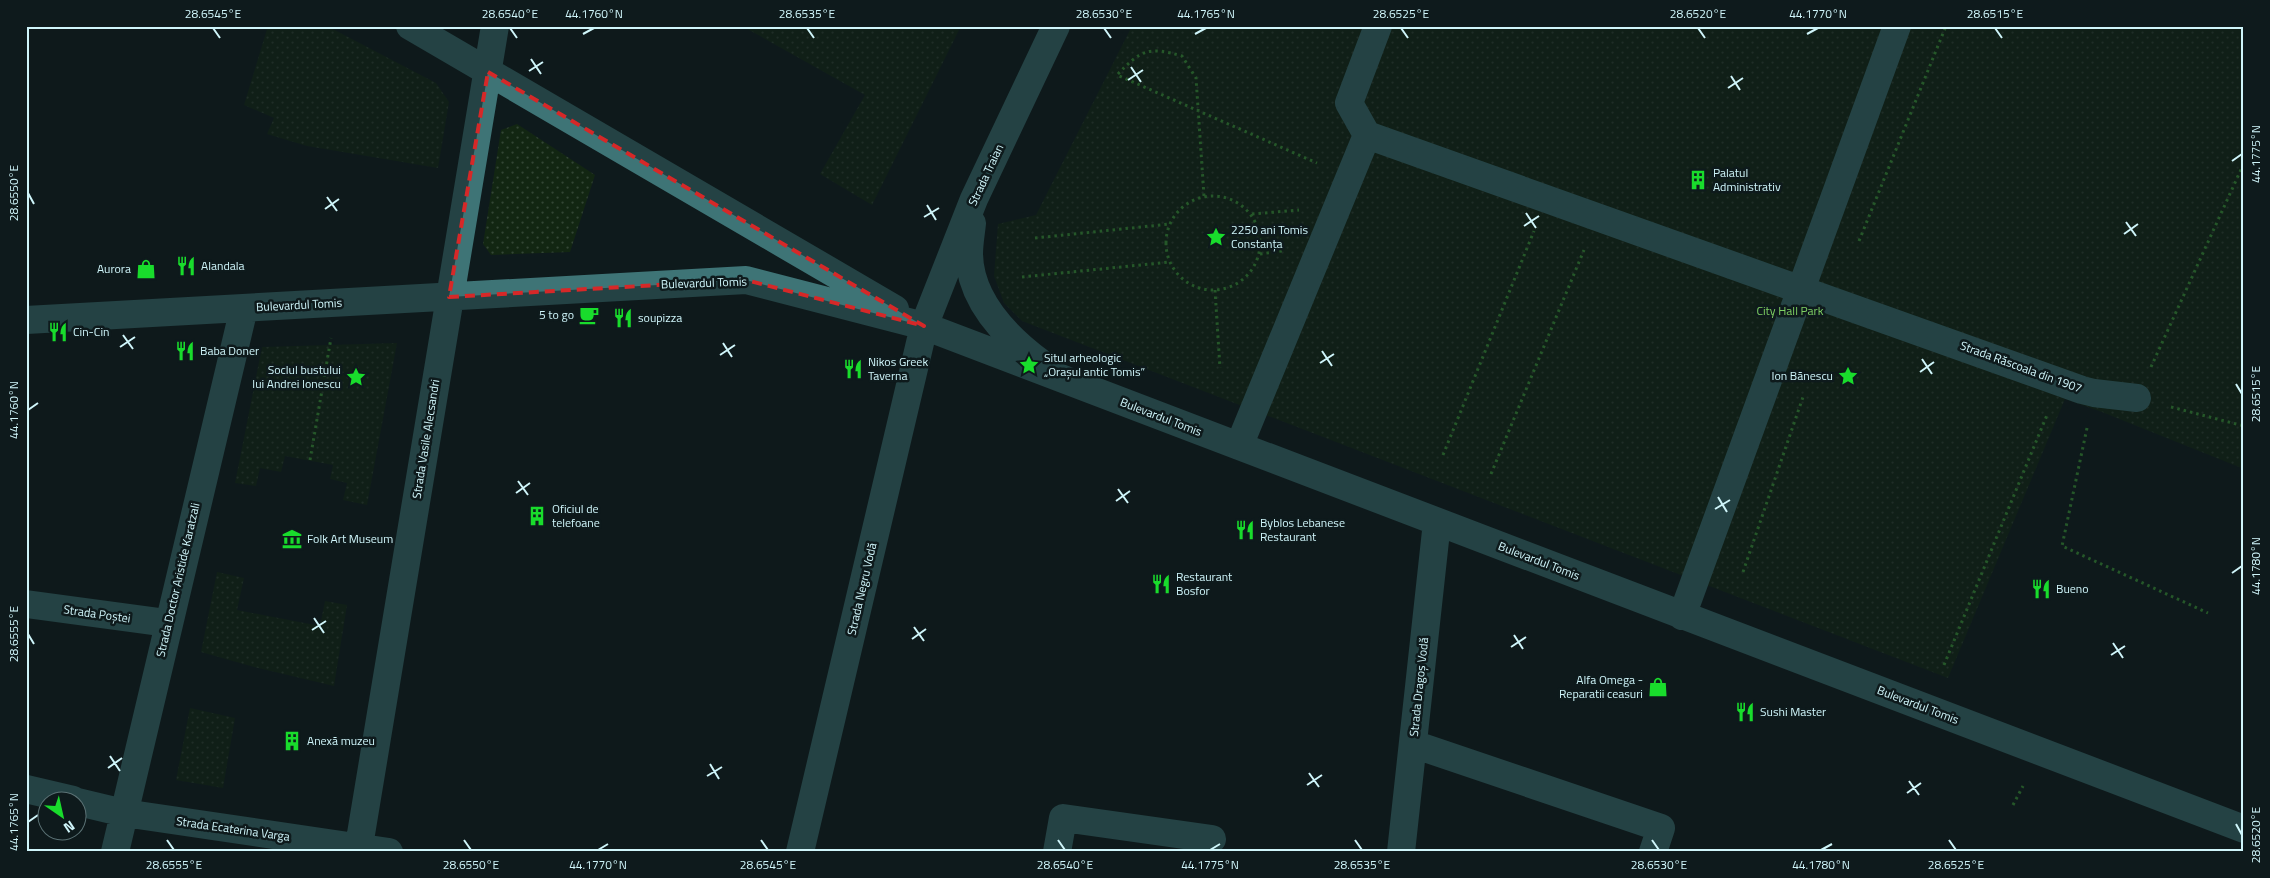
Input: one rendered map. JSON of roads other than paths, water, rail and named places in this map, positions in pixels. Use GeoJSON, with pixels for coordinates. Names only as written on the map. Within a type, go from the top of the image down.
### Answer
{"type":"FeatureCollection","features":[{"type":"Feature","properties":{"kind":"street"},"geometry":{"type":"LineString","coordinates":[[410,26],[924,326]]}},
{"type":"Feature","properties":{"kind":"street","name":"Strada Vasile Alecsandri"},"geometry":{"type":"LineString","coordinates":[[358,850],[495,26]]}},
{"type":"Feature","properties":{"kind":"street","name":"Strada Traian"},"geometry":{"type":"LineString","coordinates":[[924,326],[974,199],[1056,26]]}},
{"type":"Feature","properties":{"kind":"street"},"geometry":{"type":"LineString","coordinates":[[1239,446],[1367,135],[1349,103],[1378,26]]}},
{"type":"Feature","properties":{"kind":"street"},"geometry":{"type":"LineString","coordinates":[[1682,616],[1803,288],[1896,26]]}},
{"type":"Feature","properties":{"kind":"street","name":"Strada Răscoala din 1907"},"geometry":{"type":"LineString","coordinates":[[1367,135],[1803,288],[2094,394],[2137,398]]}},
{"type":"Feature","properties":{"kind":"street"},"geometry":{"type":"LineString","coordinates":[[974,199],[969,254],[974,280],[991,315],[1022,349],[1062,379]]}},
{"type":"Feature","properties":{"kind":"street","name":"Bulevardul Tomis"},"geometry":{"type":"LineString","coordinates":[[26,320],[746,280],[924,326],[2244,829]]}},
{"type":"Feature","properties":{"kind":"street","name":"Strada Doctor Aristide Karatzali"},"geometry":{"type":"LineString","coordinates":[[115,852],[167,623],[244,308]]}},
{"type":"Feature","properties":{"kind":"street","name":"Strada Negru Vodă"},"geometry":{"type":"LineString","coordinates":[[800,852],[924,326]]}},
{"type":"Feature","properties":{"kind":"street","name":"Strada Dragoș Vodă"},"geometry":{"type":"LineString","coordinates":[[1401,852],[1436,522]]}},
{"type":"Feature","properties":{"kind":"street","name":"Strada Poștei"},"geometry":{"type":"LineString","coordinates":[[26,604],[167,623]]}},
{"type":"Feature","properties":{"kind":"street"},"geometry":{"type":"LineString","coordinates":[[1412,744],[1661,828],[1653,852]]}},
{"type":"Feature","properties":{"kind":"street","name":"Strada Ecaterina Varga"},"geometry":{"type":"LineString","coordinates":[[88,804],[124,813],[358,850],[389,852]]}},
{"type":"Feature","properties":{"kind":"street"},"geometry":{"type":"LineString","coordinates":[[1057,852],[1063,818],[1212,839]]}},
{"type":"Feature","properties":{"kind":"place","name":"Palatul Administrativ"},"geometry":{"type":"Point","coordinates":[1698,180]}},
{"type":"Feature","properties":{"kind":"place","name":"2250 ani Tomis Constanța"},"geometry":{"type":"Point","coordinates":[1216,237]}},
{"type":"Feature","properties":{"kind":"place","name":"Alandala"},"geometry":{"type":"Point","coordinates":[186,266]}},
{"type":"Feature","properties":{"kind":"place","name":"Aurora"},"geometry":{"type":"Point","coordinates":[146,269]}},
{"type":"Feature","properties":{"kind":"place","name":"5 to go"},"geometry":{"type":"Point","coordinates":[589,315]}},
{"type":"Feature","properties":{"kind":"place","name":"soupizza"},"geometry":{"type":"Point","coordinates":[623,318]}},
{"type":"Feature","properties":{"kind":"place","name":"Cin-Cin"},"geometry":{"type":"Point","coordinates":[58,332]}},
{"type":"Feature","properties":{"kind":"place","name":"Baba Doner"},"geometry":{"type":"Point","coordinates":[185,351]}},
{"type":"Feature","properties":{"kind":"place","name":"Situl arheologic „Orașul antic Tomis”"},"geometry":{"type":"Point","coordinates":[1029,365]}},
{"type":"Feature","properties":{"kind":"place","name":"Nikos Greek Taverna"},"geometry":{"type":"Point","coordinates":[853,369]}},
{"type":"Feature","properties":{"kind":"place","name":"Ion Bănescu"},"geometry":{"type":"Point","coordinates":[1848,376]}},
{"type":"Feature","properties":{"kind":"place","name":"Soclul bustului lui Andrei Ionescu"},"geometry":{"type":"Point","coordinates":[356,377]}},
{"type":"Feature","properties":{"kind":"place","name":"Oficiul de telefoane"},"geometry":{"type":"Point","coordinates":[537,516]}},
{"type":"Feature","properties":{"kind":"place","name":"Byblos Lebanese Restaurant"},"geometry":{"type":"Point","coordinates":[1245,530]}},
{"type":"Feature","properties":{"kind":"place","name":"Folk Art Museum"},"geometry":{"type":"Point","coordinates":[292,539]}},
{"type":"Feature","properties":{"kind":"place","name":"Restaurant Bosfor"},"geometry":{"type":"Point","coordinates":[1161,584]}},
{"type":"Feature","properties":{"kind":"place","name":"Bueno"},"geometry":{"type":"Point","coordinates":[2041,589]}},
{"type":"Feature","properties":{"kind":"place","name":"Alfa Omega - Reparatii ceasuri"},"geometry":{"type":"Point","coordinates":[1658,687]}},
{"type":"Feature","properties":{"kind":"place","name":"Sushi Master"},"geometry":{"type":"Point","coordinates":[1745,712]}},
{"type":"Feature","properties":{"kind":"place","name":"Anexă muzeu"},"geometry":{"type":"Point","coordinates":[292,741]}},
{"type":"Feature","properties":{"kind":"park label","name":"City Hall Park"},"geometry":{"type":"Point","coordinates":[1790,311]}}]}
